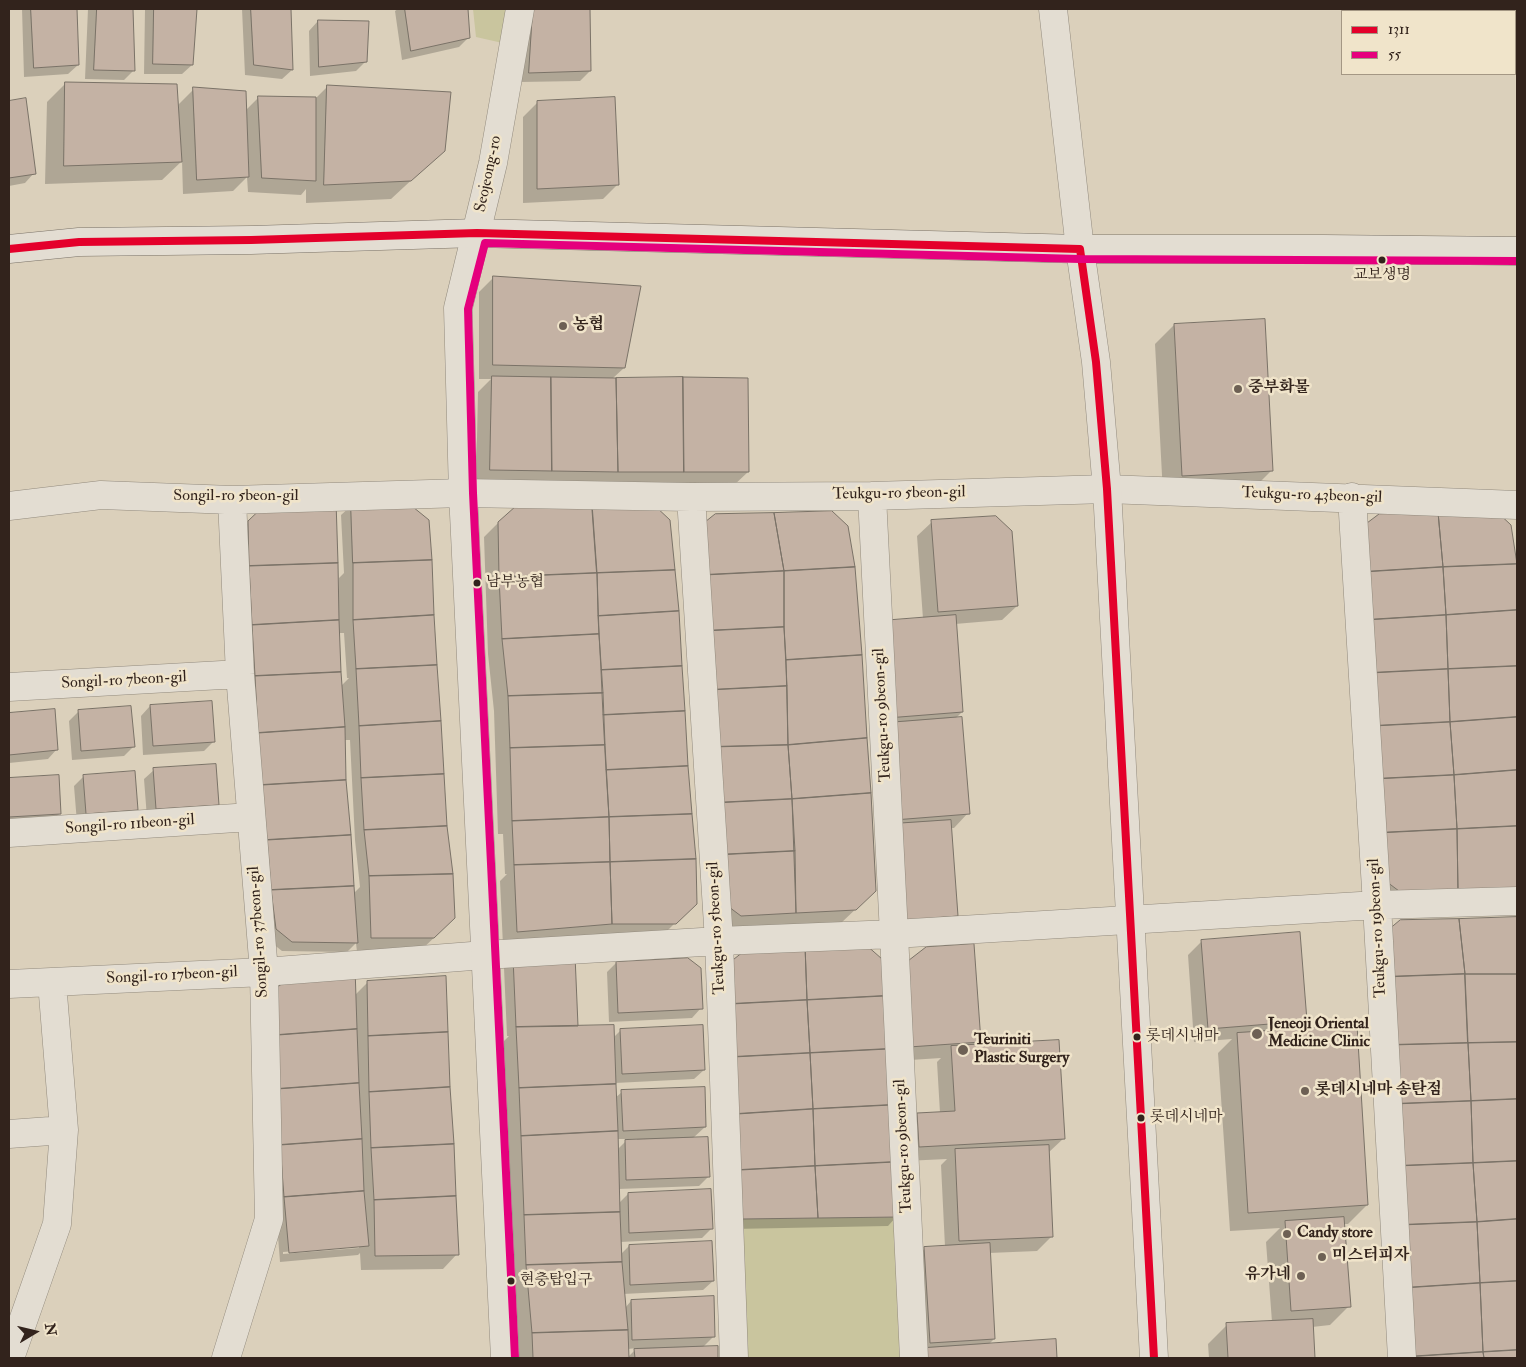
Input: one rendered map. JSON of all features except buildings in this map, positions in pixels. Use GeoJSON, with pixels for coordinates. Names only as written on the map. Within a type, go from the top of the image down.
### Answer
{"type":"FeatureCollection","features":[{"type":"Feature","properties":{"kind":"street","name":"Seojeong-ro"},"geometry":{"type":"LineString","coordinates":[[505,1358],[463,493],[458,308],[493,163],[520,9]]}},
{"type":"Feature","properties":{"kind":"street"},"geometry":{"type":"LineString","coordinates":[[1053,9],[1080,249],[1096,362],[1107,489],[1154,1358]]}},
{"type":"Feature","properties":{"kind":"street"},"geometry":{"type":"LineString","coordinates":[[9,249],[79,242],[310,238],[477,232],[1080,249],[1517,251]]}},
{"type":"Feature","properties":{"kind":"street","name":"Teukgu-ro 5beon-gil"},"geometry":{"type":"LineString","coordinates":[[463,493],[691,497],[872,496],[1107,489]]}},
{"type":"Feature","properties":{"kind":"street","name":"Teukgu-ro 43beon-gil"},"geometry":{"type":"LineString","coordinates":[[1107,489],[1352,497],[1517,505]]}},
{"type":"Feature","properties":{"kind":"street","name":"Songil-ro 5beon-gil"},"geometry":{"type":"LineString","coordinates":[[9,506],[101,495],[232,500],[463,493]]}},
{"type":"Feature","properties":{"kind":"street","name":"Teukgu-ro 9beon-gil"},"geometry":{"type":"LineString","coordinates":[[872,496],[914,1358]]}},
{"type":"Feature","properties":{"kind":"street","name":"Teukgu-ro 5beon-gil"},"geometry":{"type":"LineString","coordinates":[[691,497],[719,941],[734,1358]]}},
{"type":"Feature","properties":{"kind":"street","name":"Teukgu-ro 19beon-gil"},"geometry":{"type":"LineString","coordinates":[[1352,497],[1402,1358]]}},
{"type":"Feature","properties":{"kind":"street","name":"Songil-ro 37beon-gil"},"geometry":{"type":"LineString","coordinates":[[226,1358],[269,1219],[264,972],[240,674],[232,500]]}},
{"type":"Feature","properties":{"kind":"street","name":"Songil-ro 7beon-gil"},"geometry":{"type":"LineString","coordinates":[[9,687],[240,674]]}},
{"type":"Feature","properties":{"kind":"street","name":"Songil-ro 11beon-gil"},"geometry":{"type":"LineString","coordinates":[[9,832],[251,817]]}},
{"type":"Feature","properties":{"kind":"street"},"geometry":{"type":"LineString","coordinates":[[719,941],[894,934],[1377,905],[1517,900]]}},
{"type":"Feature","properties":{"kind":"street","name":"Songil-ro 17beon-gil"},"geometry":{"type":"LineString","coordinates":[[9,984],[264,972],[485,955],[719,941]]}},
{"type":"Feature","properties":{"kind":"street"},"geometry":{"type":"LineString","coordinates":[[10,1358],[57,1224],[64,1130],[52,982]]}},
{"type":"Feature","properties":{"kind":"street"},"geometry":{"type":"LineString","coordinates":[[9,1134],[64,1130]]}},
{"type":"Feature","properties":{"kind":"shaded area"},"geometry":{"type":"Polygon","coordinates":[[[473,9],[513,9],[507,44],[476,37],[473,9]]]}},
{"type":"Feature","properties":{"kind":"shaded area"},"geometry":{"type":"Polygon","coordinates":[[[899,1217],[902,1358],[742,1358],[742,1219],[899,1217]]]}},
{"type":"Feature","properties":{"kind":"transit line","name":"1311"},"geometry":{"type":"LineString","coordinates":[[9,249],[79,242],[251,240],[477,233],[1080,249],[1096,362],[1107,489],[1154,1358]]}},
{"type":"Feature","properties":{"kind":"transit line","name":"55"},"geometry":{"type":"LineString","coordinates":[[515,1358],[473,493],[468,309],[485,243],[1080,259],[1517,261]]}},
{"type":"Feature","properties":{"kind":"place","name":"교보생명"},"geometry":{"type":"Point","coordinates":[1382,260]}},
{"type":"Feature","properties":{"kind":"place","name":"농협"},"geometry":{"type":"Point","coordinates":[563,326]}},
{"type":"Feature","properties":{"kind":"place","name":"중부화물"},"geometry":{"type":"Point","coordinates":[1238,389]}},
{"type":"Feature","properties":{"kind":"place","name":"남부농협"},"geometry":{"type":"Point","coordinates":[477,583]}},
{"type":"Feature","properties":{"kind":"place","name":"Jeneoji Oriental Medicine Clinic"},"geometry":{"type":"Point","coordinates":[1257,1034]}},
{"type":"Feature","properties":{"kind":"place","name":"롯데시내마"},"geometry":{"type":"Point","coordinates":[1137,1037]}},
{"type":"Feature","properties":{"kind":"place","name":"Teuriniti Plastic Surgery"},"geometry":{"type":"Point","coordinates":[963,1050]}},
{"type":"Feature","properties":{"kind":"place","name":"롯데시네마 송탄점"},"geometry":{"type":"Point","coordinates":[1305,1091]}},
{"type":"Feature","properties":{"kind":"place","name":"롯데시네마"},"geometry":{"type":"Point","coordinates":[1141,1118]}},
{"type":"Feature","properties":{"kind":"place","name":"Candy store"},"geometry":{"type":"Point","coordinates":[1287,1234]}},
{"type":"Feature","properties":{"kind":"place","name":"미스터피자"},"geometry":{"type":"Point","coordinates":[1322,1257]}},
{"type":"Feature","properties":{"kind":"place","name":"유가네"},"geometry":{"type":"Point","coordinates":[1301,1276]}},
{"type":"Feature","properties":{"kind":"place","name":"현충탑입구"},"geometry":{"type":"Point","coordinates":[511,1281]}}]}
